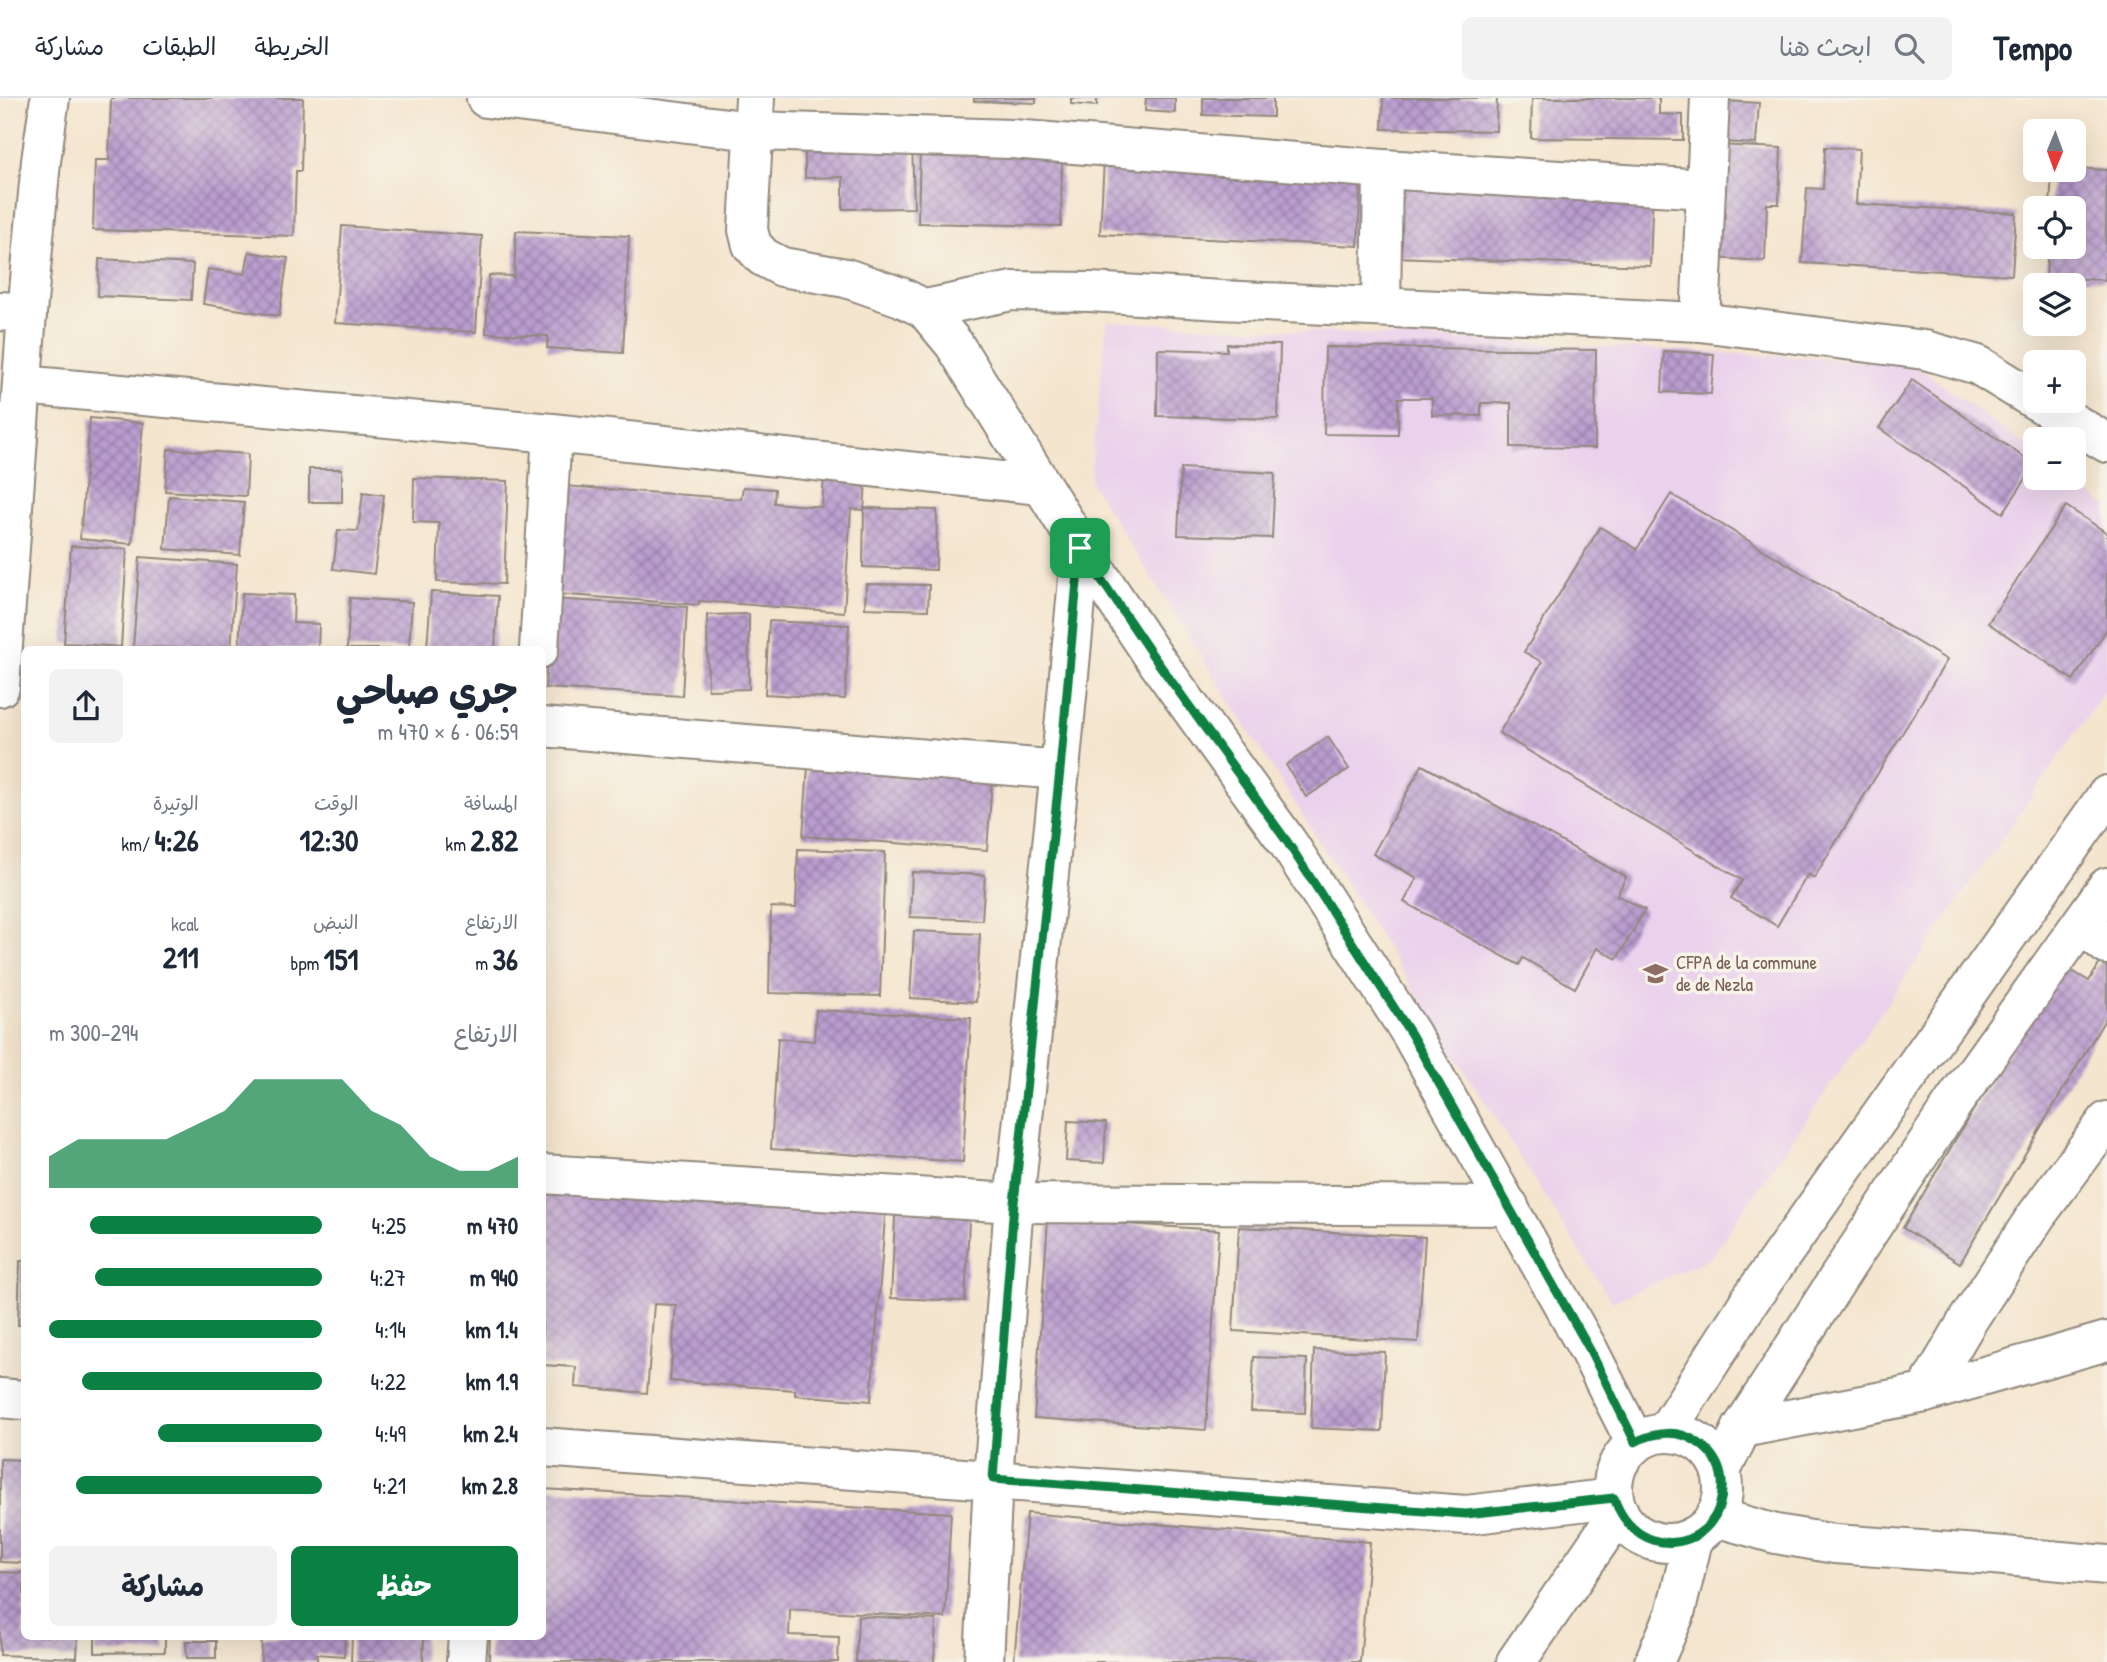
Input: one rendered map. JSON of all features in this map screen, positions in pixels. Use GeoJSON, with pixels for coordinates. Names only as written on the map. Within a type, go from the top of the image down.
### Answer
{"type":"FeatureCollection","features":[{"type":"Feature","properties":{"kind":"street"},"geometry":{"type":"LineString","coordinates":[[21,686],[0,686],[22,385],[14,312],[50,98]]}},
{"type":"Feature","properties":{"kind":"street"},"geometry":{"type":"LineString","coordinates":[[486,98],[753,114],[1012,139],[1383,169],[1706,189]]}},
{"type":"Feature","properties":{"kind":"street"},"geometry":{"type":"LineString","coordinates":[[1700,322],[1710,98]]}},
{"type":"Feature","properties":{"kind":"street"},"geometry":{"type":"LineString","coordinates":[[753,114],[748,230],[751,245],[763,257],[782,267],[846,278],[925,309],[954,344],[1080,548],[1151,653],[1288,843],[1411,1034],[1590,1350],[1650,1437]]}},
{"type":"Feature","properties":{"kind":"street"},"geometry":{"type":"LineString","coordinates":[[1381,307],[1383,169]]}},
{"type":"Feature","properties":{"kind":"street"},"geometry":{"type":"LineString","coordinates":[[925,309],[1012,291],[1090,292],[1700,322],[1925,350],[1978,365],[2023,392]]}},
{"type":"Feature","properties":{"kind":"street"},"geometry":{"type":"LineString","coordinates":[[22,385],[552,433],[1040,485]]}},
{"type":"Feature","properties":{"kind":"street"},"geometry":{"type":"LineString","coordinates":[[2057,413],[2107,443]]}},
{"type":"Feature","properties":{"kind":"street"},"geometry":{"type":"LineString","coordinates":[[539,646],[552,433]]}},
{"type":"Feature","properties":{"kind":"street"},"geometry":{"type":"LineString","coordinates":[[984,1662],[993,1479],[1014,1203],[1060,770],[1080,548]]}},
{"type":"Feature","properties":{"kind":"street"},"geometry":{"type":"LineString","coordinates":[[546,727],[1060,770]]}},
{"type":"Feature","properties":{"kind":"street"},"geometry":{"type":"LineString","coordinates":[[2107,795],[1716,1350],[1650,1437],[1624,1453],[1616,1467],[1613,1483],[1616,1505],[1629,1526],[1643,1537],[1660,1542],[1677,1542],[1704,1527],[1776,1534],[1835,1544],[2107,1565]]}},
{"type":"Feature","properties":{"kind":"street"},"geometry":{"type":"LineString","coordinates":[[1721,1471],[1742,1428],[1946,1114],[2094,935],[2107,887]]}},
{"type":"Feature","properties":{"kind":"street"},"geometry":{"type":"LineString","coordinates":[[1925,1393],[1968,1320],[2036,1216],[2107,1121]]}},
{"type":"Feature","properties":{"kind":"street"},"geometry":{"type":"LineString","coordinates":[[546,1174],[1014,1203],[1509,1206]]}},
{"type":"Feature","properties":{"kind":"street"},"geometry":{"type":"LineString","coordinates":[[1742,1428],[1925,1393],[2107,1341]]}},
{"type":"Feature","properties":{"kind":"street"},"geometry":{"type":"LineString","coordinates":[[0,1398],[21,1400]]}},
{"type":"Feature","properties":{"kind":"street"},"geometry":{"type":"LineString","coordinates":[[1650,1437],[1689,1436],[1709,1450],[1721,1471],[1723,1494],[1704,1527],[1675,1614],[1654,1662]]}},
{"type":"Feature","properties":{"kind":"street"},"geometry":{"type":"LineString","coordinates":[[546,1447],[1466,1514],[1616,1505]]}},
{"type":"Feature","properties":{"kind":"street"},"geometry":{"type":"LineString","coordinates":[[1516,1662],[1616,1505]]}},
{"type":"Feature","properties":{"kind":"street"},"geometry":{"type":"LineString","coordinates":[[466,1662],[468,1640]]}},
{"type":"Feature","properties":{"kind":"shaded area","name":"CFPA de la commune de de Nezla"},"geometry":{"type":"Polygon","coordinates":[[[1107,321],[1912,363],[2023,444],[2023,490],[2085,490],[2107,506],[2107,688],[1710,1258],[1612,1302],[1090,481],[1107,321]]]}},
{"type":"Feature","properties":{"kind":"building"},"geometry":{"type":"Polygon","coordinates":[[[111,98],[303,98],[301,171],[296,171],[294,236],[93,230],[95,160],[109,160],[111,98]]]}},
{"type":"Feature","properties":{"kind":"building"},"geometry":{"type":"Polygon","coordinates":[[[974,98],[1036,98],[1036,103],[974,101],[974,98]]]}},
{"type":"Feature","properties":{"kind":"building"},"geometry":{"type":"Polygon","coordinates":[[[1071,98],[1097,98],[1097,106],[1071,104],[1071,98]]]}},
{"type":"Feature","properties":{"kind":"building"},"geometry":{"type":"Polygon","coordinates":[[[1146,98],[1175,98],[1175,113],[1145,111],[1146,98]]]}},
{"type":"Feature","properties":{"kind":"building"},"geometry":{"type":"Polygon","coordinates":[[[1203,98],[1273,98],[1273,117],[1203,115],[1203,98]]]}},
{"type":"Feature","properties":{"kind":"building"},"geometry":{"type":"Polygon","coordinates":[[[1383,98],[1497,98],[1496,131],[1382,129],[1383,98]]]}},
{"type":"Feature","properties":{"kind":"building"},"geometry":{"type":"Polygon","coordinates":[[[1532,98],[1659,98],[1659,114],[1683,115],[1683,140],[1531,138],[1532,98]]]}},
{"type":"Feature","properties":{"kind":"building"},"geometry":{"type":"Polygon","coordinates":[[[1724,101],[1759,103],[1756,144],[1723,142],[1724,101]]]}},
{"type":"Feature","properties":{"kind":"building"},"geometry":{"type":"Polygon","coordinates":[[[912,142],[914,208],[843,209],[843,177],[805,178],[805,145],[912,142]]]}},
{"type":"Feature","properties":{"kind":"building"},"geometry":{"type":"Polygon","coordinates":[[[1717,145],[1781,148],[1779,204],[1767,204],[1765,261],[1712,258],[1717,145]]]}},
{"type":"Feature","properties":{"kind":"building"},"geometry":{"type":"Polygon","coordinates":[[[1825,147],[1859,149],[1856,204],[2016,213],[2012,275],[1802,263],[1807,188],[1823,189],[1825,147]]]}},
{"type":"Feature","properties":{"kind":"building"},"geometry":{"type":"Polygon","coordinates":[[[920,149],[1062,152],[1061,226],[918,223],[920,149]]]}},
{"type":"Feature","properties":{"kind":"building"},"geometry":{"type":"Polygon","coordinates":[[[1104,160],[1361,172],[1358,246],[1100,234],[1104,160]]]}},
{"type":"Feature","properties":{"kind":"building"},"geometry":{"type":"Polygon","coordinates":[[[2086,169],[2107,170],[2105,280],[2086,279],[2086,273],[2046,273],[2047,259],[2086,259],[2086,196],[2051,196],[2051,182],[2086,182],[2086,169]]]}},
{"type":"Feature","properties":{"kind":"building"},"geometry":{"type":"Polygon","coordinates":[[[1396,179],[1653,186],[1650,266],[1393,257],[1396,179]]]}},
{"type":"Feature","properties":{"kind":"building"},"geometry":{"type":"Polygon","coordinates":[[[342,226],[482,236],[476,332],[335,323],[342,226]]]}},
{"type":"Feature","properties":{"kind":"building"},"geometry":{"type":"Polygon","coordinates":[[[516,231],[629,236],[623,353],[547,348],[548,336],[486,333],[489,275],[512,276],[514,279],[516,231]]]}},
{"type":"Feature","properties":{"kind":"building"},"geometry":{"type":"Polygon","coordinates":[[[249,252],[288,258],[279,316],[203,304],[208,269],[245,274],[249,252]]]}},
{"type":"Feature","properties":{"kind":"building"},"geometry":{"type":"Polygon","coordinates":[[[99,259],[193,264],[191,300],[98,296],[99,259]]]}},
{"type":"Feature","properties":{"kind":"building"},"geometry":{"type":"Polygon","coordinates":[[[1227,344],[1280,345],[1278,419],[1157,416],[1158,349],[1227,351],[1227,344]]]}},
{"type":"Feature","properties":{"kind":"building"},"geometry":{"type":"Polygon","coordinates":[[[1325,347],[1596,350],[1595,448],[1511,447],[1511,403],[1481,403],[1481,416],[1432,415],[1432,398],[1398,398],[1398,435],[1324,434],[1325,347]]]}},
{"type":"Feature","properties":{"kind":"building"},"geometry":{"type":"Polygon","coordinates":[[[1664,351],[1714,354],[1711,394],[1662,392],[1664,351]]]}},
{"type":"Feature","properties":{"kind":"building"},"geometry":{"type":"Polygon","coordinates":[[[1912,380],[2023,457],[2023,483],[2003,513],[1879,428],[1912,380]]]}},
{"type":"Feature","properties":{"kind":"building"},"geometry":{"type":"Polygon","coordinates":[[[90,418],[143,423],[132,544],[80,539],[90,418]]]}},
{"type":"Feature","properties":{"kind":"building"},"geometry":{"type":"Polygon","coordinates":[[[168,449],[248,454],[246,496],[165,491],[168,449]]]}},
{"type":"Feature","properties":{"kind":"building"},"geometry":{"type":"Polygon","coordinates":[[[1181,468],[1275,473],[1272,538],[1178,535],[1181,468]]]}},
{"type":"Feature","properties":{"kind":"building"},"geometry":{"type":"Polygon","coordinates":[[[309,469],[342,469],[342,502],[309,502],[309,469]]]}},
{"type":"Feature","properties":{"kind":"building"},"geometry":{"type":"Polygon","coordinates":[[[824,477],[866,481],[864,510],[851,509],[844,612],[699,601],[699,605],[543,593],[551,485],[741,499],[743,487],[775,489],[774,503],[822,507],[824,477]]]}},
{"type":"Feature","properties":{"kind":"building"},"geometry":{"type":"Polygon","coordinates":[[[414,478],[508,481],[504,584],[437,582],[439,523],[413,522],[414,478]]]}},
{"type":"Feature","properties":{"kind":"building"},"geometry":{"type":"Polygon","coordinates":[[[363,492],[384,495],[374,574],[333,569],[338,530],[358,531],[363,492]]]}},
{"type":"Feature","properties":{"kind":"building"},"geometry":{"type":"Polygon","coordinates":[[[1671,494],[1947,660],[1814,878],[1808,874],[1777,926],[1731,898],[1742,880],[1499,733],[1542,662],[1524,652],[1600,527],[1637,549],[1671,494]]]}},
{"type":"Feature","properties":{"kind":"building"},"geometry":{"type":"Polygon","coordinates":[[[169,496],[244,502],[240,555],[165,549],[169,496]]]}},
{"type":"Feature","properties":{"kind":"building"},"geometry":{"type":"Polygon","coordinates":[[[2066,506],[2107,533],[2107,629],[2073,680],[1988,623],[2066,506]]]}},
{"type":"Feature","properties":{"kind":"building"},"geometry":{"type":"Polygon","coordinates":[[[864,508],[937,510],[936,570],[863,567],[864,508]]]}},
{"type":"Feature","properties":{"kind":"building"},"geometry":{"type":"Polygon","coordinates":[[[71,546],[127,549],[121,646],[64,643],[71,546]]]}},
{"type":"Feature","properties":{"kind":"building"},"geometry":{"type":"Polygon","coordinates":[[[140,557],[237,564],[231,646],[133,646],[140,557]]]}},
{"type":"Feature","properties":{"kind":"building"},"geometry":{"type":"Polygon","coordinates":[[[866,584],[929,585],[928,610],[865,608],[866,584]]]}},
{"type":"Feature","properties":{"kind":"building"},"geometry":{"type":"Polygon","coordinates":[[[431,592],[498,596],[495,646],[427,646],[431,592]]]}},
{"type":"Feature","properties":{"kind":"building"},"geometry":{"type":"Polygon","coordinates":[[[242,593],[294,595],[293,623],[319,624],[318,646],[239,646],[242,593]]]}},
{"type":"Feature","properties":{"kind":"building"},"geometry":{"type":"Polygon","coordinates":[[[350,598],[412,602],[409,646],[347,646],[350,598]]]}},
{"type":"Feature","properties":{"kind":"building"},"geometry":{"type":"Polygon","coordinates":[[[550,599],[687,607],[682,696],[546,688],[550,599]]]}},
{"type":"Feature","properties":{"kind":"building"},"geometry":{"type":"Polygon","coordinates":[[[749,614],[749,689],[708,690],[707,615],[749,614]]]}},
{"type":"Feature","properties":{"kind":"building"},"geometry":{"type":"Polygon","coordinates":[[[769,621],[849,625],[845,699],[765,694],[769,621]]]}},
{"type":"Feature","properties":{"kind":"building"},"geometry":{"type":"Polygon","coordinates":[[[1328,737],[1349,769],[1306,797],[1286,765],[1328,737]]]}},
{"type":"Feature","properties":{"kind":"building"},"geometry":{"type":"Polygon","coordinates":[[[809,753],[993,767],[987,850],[803,836],[809,753]]]}},
{"type":"Feature","properties":{"kind":"building"},"geometry":{"type":"Polygon","coordinates":[[[1422,765],[1626,877],[1617,895],[1645,910],[1617,959],[1597,948],[1575,988],[1523,958],[1519,965],[1404,902],[1417,878],[1373,854],[1422,765]]]}},
{"type":"Feature","properties":{"kind":"building"},"geometry":{"type":"Polygon","coordinates":[[[798,849],[885,852],[880,996],[769,993],[771,907],[796,908],[798,849]]]}},
{"type":"Feature","properties":{"kind":"building"},"geometry":{"type":"Polygon","coordinates":[[[912,872],[985,875],[982,920],[910,917],[912,872]]]}},
{"type":"Feature","properties":{"kind":"building"},"geometry":{"type":"Polygon","coordinates":[[[914,931],[980,934],[976,1002],[910,998],[914,931]]]}},
{"type":"Feature","properties":{"kind":"building"},"geometry":{"type":"Polygon","coordinates":[[[2107,952],[2107,1016],[1960,1263],[1903,1228],[2060,964],[2089,981],[2107,952]]]}},
{"type":"Feature","properties":{"kind":"building"},"geometry":{"type":"Polygon","coordinates":[[[816,1010],[971,1018],[963,1162],[771,1149],[778,1038],[814,1041],[816,1010]]]}},
{"type":"Feature","properties":{"kind":"building"},"geometry":{"type":"Polygon","coordinates":[[[1068,1121],[1106,1123],[1104,1163],[1066,1161],[1068,1121]]]}},
{"type":"Feature","properties":{"kind":"building"},"geometry":{"type":"Polygon","coordinates":[[[546,1179],[886,1205],[871,1401],[795,1395],[795,1390],[670,1381],[676,1305],[654,1304],[647,1393],[575,1387],[576,1367],[546,1365],[546,1179]]]}},
{"type":"Feature","properties":{"kind":"building"},"geometry":{"type":"Polygon","coordinates":[[[896,1198],[970,1202],[965,1301],[891,1298],[896,1198]]]}},
{"type":"Feature","properties":{"kind":"building"},"geometry":{"type":"Polygon","coordinates":[[[1048,1219],[1219,1230],[1206,1430],[1034,1418],[1048,1219]]]}},
{"type":"Feature","properties":{"kind":"building"},"geometry":{"type":"Polygon","coordinates":[[[1239,1227],[1425,1237],[1418,1342],[1233,1331],[1239,1227]]]}},
{"type":"Feature","properties":{"kind":"building"},"geometry":{"type":"Polygon","coordinates":[[[20,1261],[21,1261],[21,1325],[18,1325],[20,1261]]]}},
{"type":"Feature","properties":{"kind":"building"},"geometry":{"type":"Polygon","coordinates":[[[1314,1350],[1385,1352],[1382,1431],[1311,1428],[1314,1350]]]}},
{"type":"Feature","properties":{"kind":"building"},"geometry":{"type":"Polygon","coordinates":[[[1254,1357],[1307,1359],[1305,1413],[1251,1411],[1254,1357]]]}},
{"type":"Feature","properties":{"kind":"building"},"geometry":{"type":"Polygon","coordinates":[[[0,1459],[21,1460],[21,1563],[0,1562],[0,1459]]]}},
{"type":"Feature","properties":{"kind":"building"},"geometry":{"type":"Polygon","coordinates":[[[546,1489],[951,1513],[945,1618],[790,1609],[789,1635],[839,1637],[838,1662],[489,1662],[490,1640],[546,1640],[546,1489]]]}},
{"type":"Feature","properties":{"kind":"building"},"geometry":{"type":"Polygon","coordinates":[[[1027,1513],[1370,1542],[1360,1662],[1014,1662],[1027,1513]]]}},
{"type":"Feature","properties":{"kind":"building"},"geometry":{"type":"Polygon","coordinates":[[[0,1572],[21,1573],[21,1640],[78,1640],[77,1658],[0,1655],[0,1572]]]}},
{"type":"Feature","properties":{"kind":"building"},"geometry":{"type":"Polygon","coordinates":[[[858,1616],[936,1620],[934,1662],[856,1662],[858,1616]]]}},
{"type":"Feature","properties":{"kind":"building"},"geometry":{"type":"Polygon","coordinates":[[[95,1640],[165,1640],[165,1652],[95,1653],[95,1640]]]}},
{"type":"Feature","properties":{"kind":"building"},"geometry":{"type":"Polygon","coordinates":[[[262,1640],[345,1640],[344,1656],[317,1654],[317,1662],[261,1662],[262,1640]]]}},
{"type":"Feature","properties":{"kind":"building"},"geometry":{"type":"Polygon","coordinates":[[[352,1640],[424,1640],[423,1662],[351,1662],[352,1640]]]}},
{"type":"Feature","properties":{"kind":"building"},"geometry":{"type":"Polygon","coordinates":[[[186,1641],[216,1641],[216,1658],[187,1658],[186,1641]]]}},
{"type":"Feature","properties":{"kind":"place","name":"CFPA de la commune de de Nezla"},"geometry":{"type":"Point","coordinates":[1656,973]}},
{"type":"Feature","properties":{"kind":"route"},"geometry":{"type":"LineString","coordinates":[[1080,548],[1151,653],[1288,843],[1411,1034],[1590,1350],[1635,1442],[1650,1435],[1665,1433],[1689,1436],[1709,1450],[1721,1471],[1723,1494],[1715,1517],[1694,1536],[1677,1542],[1660,1542],[1643,1537],[1629,1526],[1619,1512],[1614,1498],[1466,1514],[993,1479],[1014,1203],[1060,770],[1080,548]]}}]}
